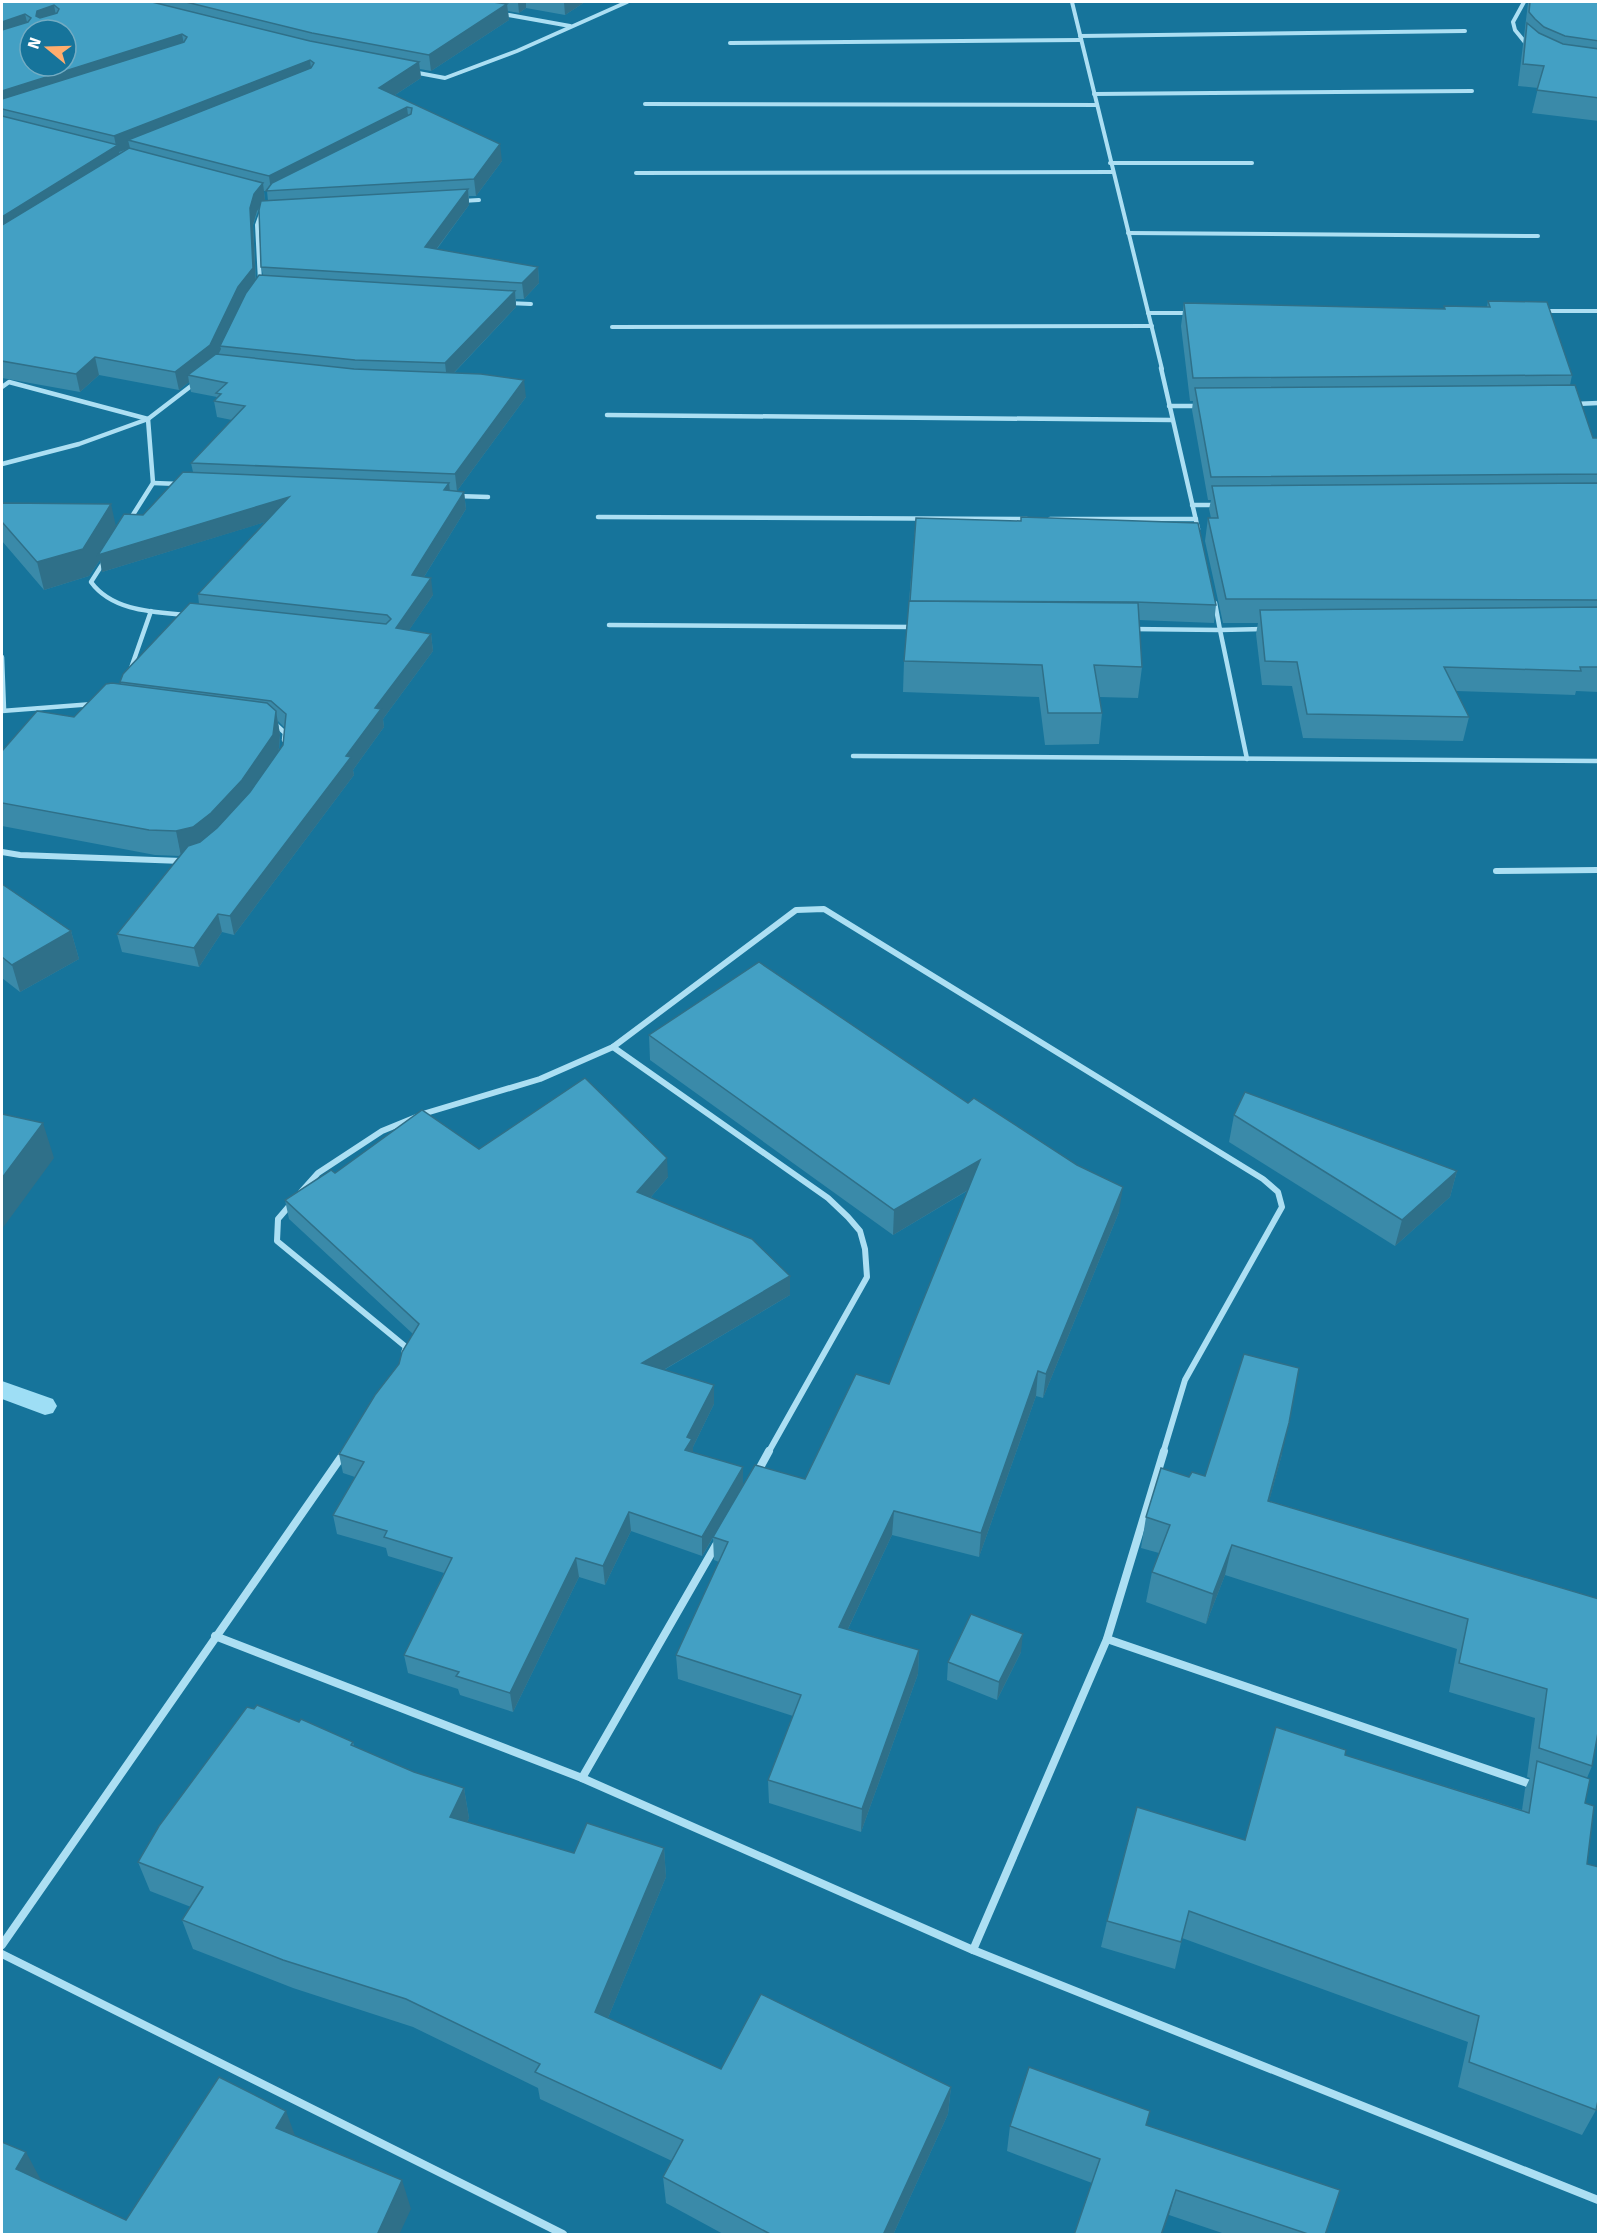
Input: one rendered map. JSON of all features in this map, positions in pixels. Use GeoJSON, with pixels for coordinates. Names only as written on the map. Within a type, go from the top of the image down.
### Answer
{"type":"FeatureCollection","features":[{"type":"Feature","properties":{"kind":"street"},"geometry":{"type":"LineString","coordinates":[[412,72],[445,78],[517,51],[627,2]]}},
{"type":"Feature","properties":{"kind":"street"},"geometry":{"type":"LineString","coordinates":[[1072,2],[1110,164],[1152,326],[1198,530]]}},
{"type":"Feature","properties":{"kind":"street"},"geometry":{"type":"LineString","coordinates":[[1524,2],[1513,22],[1515,30],[1534,52]]}},
{"type":"Feature","properties":{"kind":"street"},"geometry":{"type":"LineString","coordinates":[[501,14],[570,26]]}},
{"type":"Feature","properties":{"kind":"street"},"geometry":{"type":"LineString","coordinates":[[730,43],[1465,31]]}},
{"type":"Feature","properties":{"kind":"street"},"geometry":{"type":"LineString","coordinates":[[1094,94],[1472,91]]}},
{"type":"Feature","properties":{"kind":"street"},"geometry":{"type":"LineString","coordinates":[[645,104],[1097,105]]}},
{"type":"Feature","properties":{"kind":"street"},"geometry":{"type":"LineString","coordinates":[[1110,164],[1252,163]]}},
{"type":"Feature","properties":{"kind":"street"},"geometry":{"type":"LineString","coordinates":[[636,172],[1112,172]]}},
{"type":"Feature","properties":{"kind":"street"},"geometry":{"type":"LineString","coordinates":[[456,201],[479,200]]}},
{"type":"Feature","properties":{"kind":"street"},"geometry":{"type":"LineString","coordinates":[[260,287],[257,225],[266,205]]}},
{"type":"Feature","properties":{"kind":"street"},"geometry":{"type":"LineString","coordinates":[[261,213],[272,212]]}},
{"type":"Feature","properties":{"kind":"street"},"geometry":{"type":"LineString","coordinates":[[1128,233],[1538,236]]}},
{"type":"Feature","properties":{"kind":"street"},"geometry":{"type":"LineString","coordinates":[[497,302],[531,304]]}},
{"type":"Feature","properties":{"kind":"street"},"geometry":{"type":"LineString","coordinates":[[1539,311],[1599,311]]}},
{"type":"Feature","properties":{"kind":"street"},"geometry":{"type":"LineString","coordinates":[[1148,313],[1196,312]]}},
{"type":"Feature","properties":{"kind":"street"},"geometry":{"type":"LineString","coordinates":[[612,327],[1152,326]]}},
{"type":"Feature","properties":{"kind":"street"},"geometry":{"type":"LineString","coordinates":[[2,464],[79,444],[148,419],[200,380]]}},
{"type":"Feature","properties":{"kind":"street"},"geometry":{"type":"LineString","coordinates":[[2,387],[9,382],[148,419]]}},
{"type":"Feature","properties":{"kind":"street"},"geometry":{"type":"LineString","coordinates":[[1563,404],[1599,404]]}},
{"type":"Feature","properties":{"kind":"street"},"geometry":{"type":"LineString","coordinates":[[1169,406],[1205,406]]}},
{"type":"Feature","properties":{"kind":"street"},"geometry":{"type":"LineString","coordinates":[[607,416],[1172,420]]}},
{"type":"Feature","properties":{"kind":"street"},"geometry":{"type":"LineString","coordinates":[[128,522],[153,483],[148,419]]}},
{"type":"Feature","properties":{"kind":"street"},"geometry":{"type":"LineString","coordinates":[[153,483],[189,484]]}},
{"type":"Feature","properties":{"kind":"street"},"geometry":{"type":"LineString","coordinates":[[452,496],[488,497]]}},
{"type":"Feature","properties":{"kind":"street"},"geometry":{"type":"LineString","coordinates":[[1192,505],[1228,505]]}},
{"type":"Feature","properties":{"kind":"street"},"geometry":{"type":"LineString","coordinates":[[598,517],[1030,519]]}},
{"type":"Feature","properties":{"kind":"street"},"geometry":{"type":"LineString","coordinates":[[1042,519],[1196,519]]}},
{"type":"Feature","properties":{"kind":"street"},"geometry":{"type":"LineString","coordinates":[[110,552],[91,582],[96,592],[109,600],[151,611],[196,616]]}},
{"type":"Feature","properties":{"kind":"street"},"geometry":{"type":"LineString","coordinates":[[1213,597],[1247,759]]}},
{"type":"Feature","properties":{"kind":"street"},"geometry":{"type":"LineString","coordinates":[[126,682],[151,611]]}},
{"type":"Feature","properties":{"kind":"street"},"geometry":{"type":"LineString","coordinates":[[609,625],[921,627]]}},
{"type":"Feature","properties":{"kind":"street"},"geometry":{"type":"LineString","coordinates":[[1125,629],[1268,629]]}},
{"type":"Feature","properties":{"kind":"street"},"geometry":{"type":"LineString","coordinates":[[2,657],[3,710],[95,704]]}},
{"type":"Feature","properties":{"kind":"street"},"geometry":{"type":"LineString","coordinates":[[262,721],[274,723],[285,733],[283,752]]}},
{"type":"Feature","properties":{"kind":"street"},"geometry":{"type":"LineString","coordinates":[[853,756],[1599,761]]}},
{"type":"Feature","properties":{"kind":"street"},"geometry":{"type":"LineString","coordinates":[[2,852],[112,859],[182,861],[192,859]]}},
{"type":"Feature","properties":{"kind":"street"},"geometry":{"type":"LineString","coordinates":[[1496,871],[1599,870]]}},
{"type":"Feature","properties":{"kind":"street"},"geometry":{"type":"LineString","coordinates":[[403,1358],[406,1347],[277,1241],[278,1219],[318,1173],[382,1131],[426,1113],[540,1079],[614,1047],[796,910],[824,909],[1263,1179],[1278,1192],[1282,1207],[1185,1380],[1107,1639],[973,1950]]}},
{"type":"Feature","properties":{"kind":"street"},"geometry":{"type":"LineString","coordinates":[[614,1047],[828,1198],[856,1223],[865,1240],[867,1277],[750,1486]]}},
{"type":"Feature","properties":{"kind":"street"},"geometry":{"type":"LineString","coordinates":[[2,1945],[350,1445]]}},
{"type":"Feature","properties":{"kind":"street"},"geometry":{"type":"LineString","coordinates":[[582,1778],[721,1536]]}},
{"type":"Feature","properties":{"kind":"street"},"geometry":{"type":"LineString","coordinates":[[215,1636],[582,1778],[973,1950],[1599,2200]]}},
{"type":"Feature","properties":{"kind":"street"},"geometry":{"type":"LineString","coordinates":[[1107,1639],[1543,1789]]}},
{"type":"Feature","properties":{"kind":"street"},"geometry":{"type":"LineString","coordinates":[[2,1954],[563,2235]]}},
{"type":"Feature","properties":{"kind":"building"},"geometry":{"type":"Polygon","coordinates":[[[2,2],[152,2],[310,41],[419,62],[379,88],[500,144],[474,179],[266,191],[272,183],[411,114],[412,108],[407,107],[269,176],[128,140],[311,68],[314,63],[310,60],[114,136],[2,109],[2,99],[69,78],[78,78],[78,75],[184,42],[187,37],[182,34],[78,67],[78,18],[40,18],[31,18],[25,14],[2,22],[2,2]],[[54,5],[37,11],[36,16],[40,18],[57,13],[59,9],[54,5]]]}},
{"type":"Feature","properties":{"kind":"building"},"geometry":{"type":"Polygon","coordinates":[[[186,2],[493,2],[507,4],[429,55],[312,33],[186,2]]]}},
{"type":"Feature","properties":{"kind":"building"},"geometry":{"type":"Polygon","coordinates":[[[1530,2],[1599,2],[1599,41],[1565,36],[1544,27],[1529,12],[1530,2]]]}},
{"type":"Feature","properties":{"kind":"building"},"geometry":{"type":"Polygon","coordinates":[[[1527,23],[1539,33],[1563,44],[1599,49],[1599,98],[1537,90],[1544,66],[1523,64],[1527,23]]]}},
{"type":"Feature","properties":{"kind":"building"},"geometry":{"type":"Polygon","coordinates":[[[18,25],[18,78],[43,78],[2,91],[2,30],[18,25]]]}},
{"type":"Feature","properties":{"kind":"building"},"geometry":{"type":"Polygon","coordinates":[[[2,116],[118,145],[2,217],[2,116]]]}},
{"type":"Feature","properties":{"kind":"building"},"geometry":{"type":"Polygon","coordinates":[[[129,148],[263,183],[254,194],[250,208],[253,268],[238,287],[210,345],[175,372],[95,357],[76,374],[2,361],[2,225],[129,148]]]}},
{"type":"Feature","properties":{"kind":"building"},"geometry":{"type":"Polygon","coordinates":[[[468,189],[425,247],[538,267],[522,283],[261,267],[259,210],[261,201],[468,189]]]}},
{"type":"Feature","properties":{"kind":"building"},"geometry":{"type":"Polygon","coordinates":[[[259,275],[515,291],[445,363],[355,360],[220,346],[246,293],[259,275]]]}},
{"type":"Feature","properties":{"kind":"building"},"geometry":{"type":"Polygon","coordinates":[[[1488,301],[1547,302],[1572,375],[1193,378],[1184,303],[1445,309],[1444,306],[1490,307],[1488,301]]]}},
{"type":"Feature","properties":{"kind":"building"},"geometry":{"type":"Polygon","coordinates":[[[216,354],[354,369],[481,374],[524,380],[455,474],[191,463],[245,406],[214,401],[221,394],[216,393],[227,383],[188,375],[216,354]]]}},
{"type":"Feature","properties":{"kind":"building"},"geometry":{"type":"Polygon","coordinates":[[[1575,385],[1593,438],[1599,438],[1599,474],[1211,477],[1195,388],[1575,385]]]}},
{"type":"Feature","properties":{"kind":"building"},"geometry":{"type":"Polygon","coordinates":[[[183,472],[449,483],[444,490],[464,492],[412,575],[431,578],[396,628],[431,634],[375,708],[381,709],[346,756],[351,757],[230,916],[218,914],[194,948],[117,934],[188,846],[200,842],[217,828],[250,792],[283,745],[286,714],[271,701],[120,682],[123,674],[190,603],[386,624],[391,619],[387,615],[198,594],[289,497],[98,555],[124,514],[143,515],[183,472]]]}},
{"type":"Feature","properties":{"kind":"building"},"geometry":{"type":"Polygon","coordinates":[[[1599,483],[1599,600],[1226,599],[1208,518],[1218,518],[1212,486],[1599,483]]]}},
{"type":"Feature","properties":{"kind":"building"},"geometry":{"type":"Polygon","coordinates":[[[2,503],[111,504],[83,549],[37,562],[2,522],[2,503]]]}},
{"type":"Feature","properties":{"kind":"building"},"geometry":{"type":"Polygon","coordinates":[[[1021,517],[1198,523],[1216,605],[1135,602],[910,601],[916,518],[1021,521],[1021,517]]]}},
{"type":"Feature","properties":{"kind":"building"},"geometry":{"type":"Polygon","coordinates":[[[909,601],[1138,603],[1142,667],[1094,665],[1102,713],[1048,713],[1042,665],[904,661],[909,601]]]}},
{"type":"Feature","properties":{"kind":"building"},"geometry":{"type":"Polygon","coordinates":[[[1599,607],[1599,667],[1580,667],[1581,671],[1444,667],[1469,717],[1307,714],[1297,662],[1265,661],[1260,610],[1599,607]]]}},
{"type":"Feature","properties":{"kind":"building"},"geometry":{"type":"Polygon","coordinates":[[[106,684],[267,703],[276,711],[273,735],[242,780],[211,813],[193,827],[176,831],[149,830],[2,803],[2,751],[37,711],[74,717],[106,684]]]}},
{"type":"Feature","properties":{"kind":"building"},"geometry":{"type":"Polygon","coordinates":[[[2,884],[71,931],[12,965],[2,957],[2,884]]]}},
{"type":"Feature","properties":{"kind":"building"},"geometry":{"type":"Polygon","coordinates":[[[759,962],[968,1103],[974,1098],[1077,1165],[1123,1187],[1046,1374],[1038,1371],[981,1533],[894,1511],[839,1627],[919,1650],[862,1809],[768,1780],[801,1695],[676,1655],[728,1542],[713,1537],[755,1465],[805,1479],[856,1374],[889,1384],[980,1160],[894,1210],[649,1035],[759,962]]]}},
{"type":"Feature","properties":{"kind":"building"},"geometry":{"type":"Polygon","coordinates":[[[585,1078],[667,1158],[637,1192],[752,1239],[790,1276],[642,1363],[714,1385],[687,1437],[692,1439],[685,1450],[743,1467],[702,1537],[629,1512],[603,1566],[576,1558],[510,1693],[456,1676],[459,1672],[404,1655],[452,1558],[384,1537],[387,1531],[333,1515],[364,1462],[339,1454],[375,1395],[399,1364],[402,1352],[419,1324],[285,1200],[331,1170],[335,1173],[422,1110],[479,1149],[585,1078]]]}},
{"type":"Feature","properties":{"kind":"building"},"geometry":{"type":"Polygon","coordinates":[[[1245,1092],[1457,1171],[1402,1220],[1234,1115],[1245,1092]]]}},
{"type":"Feature","properties":{"kind":"building"},"geometry":{"type":"Polygon","coordinates":[[[2,1114],[43,1123],[2,1178],[2,1114]]]}},
{"type":"Feature","properties":{"kind":"building"},"geometry":{"type":"Polygon","coordinates":[[[1244,1354],[1299,1368],[1289,1423],[1268,1501],[1599,1599],[1599,1727],[1592,1766],[1539,1748],[1547,1689],[1459,1663],[1468,1619],[1232,1545],[1213,1594],[1152,1572],[1170,1525],[1146,1517],[1161,1468],[1189,1477],[1192,1472],[1205,1476],[1244,1354]]]}},
{"type":"Feature","properties":{"kind":"building"},"geometry":{"type":"Polygon","coordinates":[[[971,1614],[1023,1634],[999,1682],[948,1662],[971,1614]]]}},
{"type":"Feature","properties":{"kind":"building"},"geometry":{"type":"Polygon","coordinates":[[[257,1705],[299,1722],[301,1719],[353,1742],[351,1745],[414,1772],[464,1788],[450,1817],[574,1853],[587,1823],[664,1848],[595,2012],[721,2069],[761,1994],[951,2087],[883,2235],[772,2235],[663,2177],[683,2140],[535,2072],[540,2064],[406,1999],[283,1960],[182,1920],[203,1887],[138,1862],[159,1826],[247,1707],[254,1709],[257,1705]]]}},
{"type":"Feature","properties":{"kind":"building"},"geometry":{"type":"Polygon","coordinates":[[[1276,1727],[1346,1750],[1345,1755],[1529,1813],[1537,1761],[1590,1779],[1585,1803],[1594,1806],[1587,1864],[1599,1867],[1599,2096],[1596,2110],[1469,2062],[1479,2016],[1189,1911],[1181,1942],[1107,1921],[1137,1807],[1245,1840],[1276,1727]]]}},
{"type":"Feature","properties":{"kind":"building"},"geometry":{"type":"Polygon","coordinates":[[[1029,2067],[1150,2111],[1146,2125],[1340,2190],[1325,2235],[1311,2235],[1176,2190],[1161,2235],[1074,2235],[1100,2159],[1010,2126],[1029,2067]]]}},
{"type":"Feature","properties":{"kind":"building"},"geometry":{"type":"Polygon","coordinates":[[[219,2077],[286,2111],[276,2128],[402,2180],[377,2235],[2,2235],[2,2142],[26,2152],[16,2169],[126,2220],[219,2077]]]}},
{"type":"Feature","properties":{"kind":"waterway"},"geometry":{"type":"LineString","coordinates":[[2,1390],[45,1406]]}}]}
